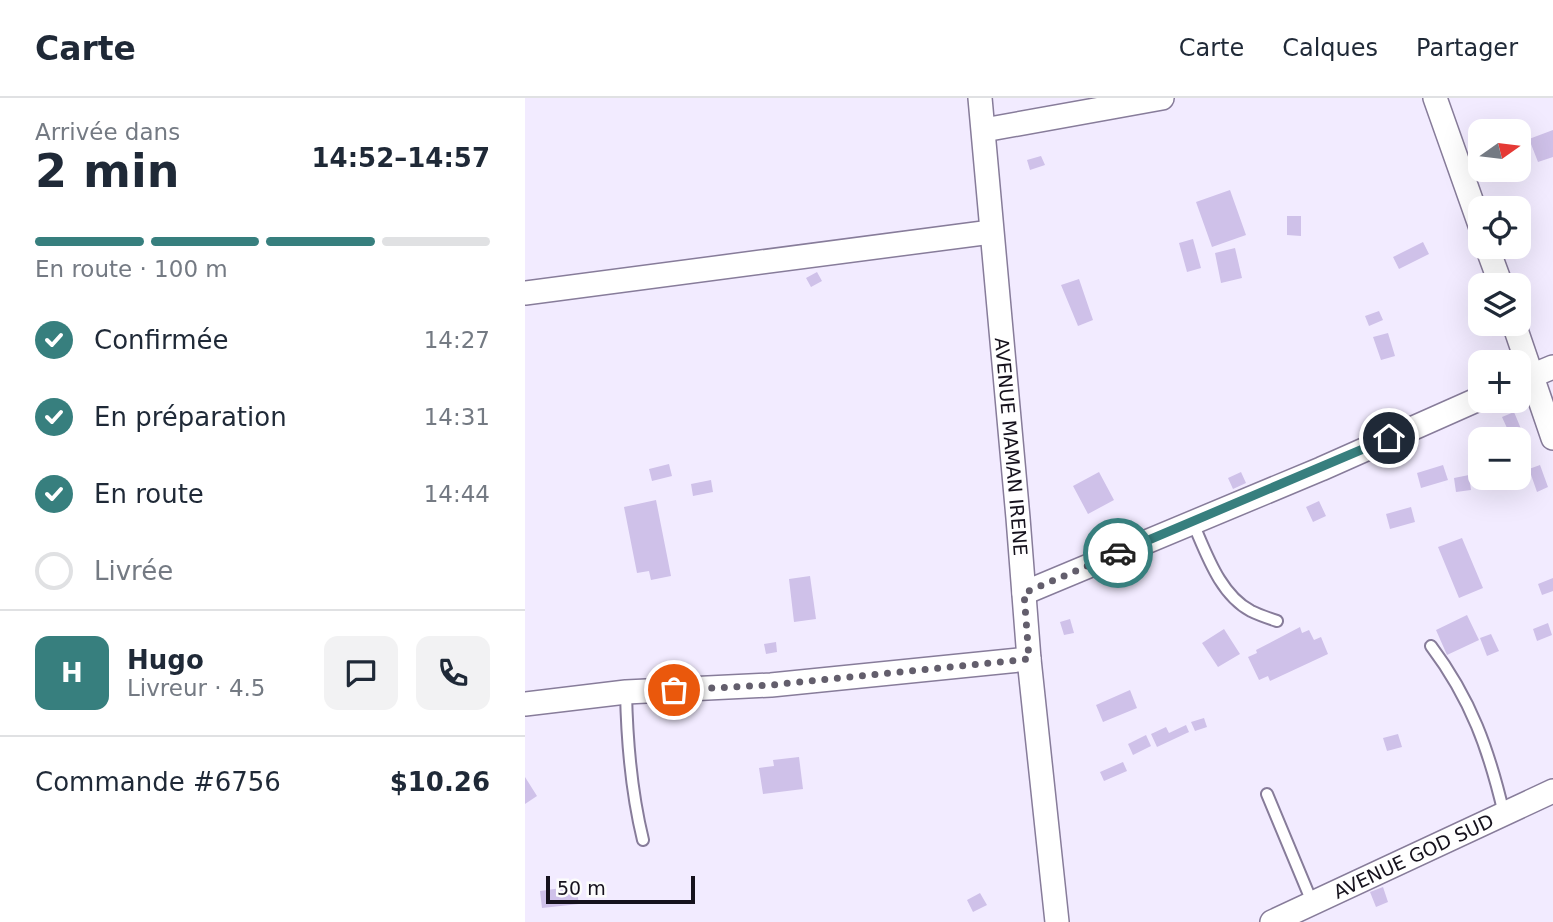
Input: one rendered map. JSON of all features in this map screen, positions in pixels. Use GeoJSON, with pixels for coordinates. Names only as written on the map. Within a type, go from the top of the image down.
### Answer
{"type":"FeatureCollection","features":[{"type":"Feature","properties":{"kind":"street","name":"AVENUE MAMAN IRENE"},"geometry":{"type":"LineString","coordinates":[[980,98],[1029,659],[1057,922]]}},
{"type":"Feature","properties":{"kind":"street"},"geometry":{"type":"LineString","coordinates":[[984,130],[1162,98]]}},
{"type":"Feature","properties":{"kind":"street"},"geometry":{"type":"LineString","coordinates":[[1435,98],[1470,196]]}},
{"type":"Feature","properties":{"kind":"street"},"geometry":{"type":"LineString","coordinates":[[525,293],[991,232]]}},
{"type":"Feature","properties":{"kind":"street"},"geometry":{"type":"LineString","coordinates":[[1519,336],[1535,374],[1553,438]]}},
{"type":"Feature","properties":{"kind":"street"},"geometry":{"type":"LineString","coordinates":[[1024,593],[1321,469],[1468,404]]}},
{"type":"Feature","properties":{"kind":"street"},"geometry":{"type":"LineString","coordinates":[[525,704],[626,692],[771,685],[1029,659]]}},
{"type":"Feature","properties":{"kind":"street","name":"AVENUE GOD SUD"},"geometry":{"type":"LineString","coordinates":[[1272,922],[1553,791]]}},
{"type":"Feature","properties":{"kind":"lane"},"geometry":{"type":"LineString","coordinates":[[1192,521],[1213,568],[1235,599],[1251,611],[1277,621]]}},
{"type":"Feature","properties":{"kind":"lane"},"geometry":{"type":"LineString","coordinates":[[1431,646],[1457,682],[1473,713],[1485,742],[1504,814]]}},
{"type":"Feature","properties":{"kind":"lane"},"geometry":{"type":"LineString","coordinates":[[626,692],[633,795],[643,840]]}},
{"type":"Feature","properties":{"kind":"lane"},"geometry":{"type":"LineString","coordinates":[[1267,794],[1312,902]]}},
{"type":"Feature","properties":{"kind":"building"},"geometry":{"type":"Polygon","coordinates":[[[1553,130],[1553,157],[1538,162],[1531,138],[1553,130]]]}},
{"type":"Feature","properties":{"kind":"building"},"geometry":{"type":"Polygon","coordinates":[[[1041,156],[1045,165],[1030,170],[1027,160],[1041,156]]]}},
{"type":"Feature","properties":{"kind":"building"},"geometry":{"type":"Polygon","coordinates":[[[1230,190],[1246,235],[1212,247],[1196,202],[1230,190]]]}},
{"type":"Feature","properties":{"kind":"building"},"geometry":{"type":"Polygon","coordinates":[[[1287,216],[1301,216],[1301,236],[1287,235],[1287,216]]]}},
{"type":"Feature","properties":{"kind":"building"},"geometry":{"type":"Polygon","coordinates":[[[1193,239],[1201,268],[1187,272],[1179,243],[1193,239]]]}},
{"type":"Feature","properties":{"kind":"building"},"geometry":{"type":"Polygon","coordinates":[[[1423,242],[1429,254],[1399,269],[1393,257],[1423,242]]]}},
{"type":"Feature","properties":{"kind":"building"},"geometry":{"type":"Polygon","coordinates":[[[1235,248],[1242,278],[1221,283],[1215,253],[1235,248]]]}},
{"type":"Feature","properties":{"kind":"building"},"geometry":{"type":"Polygon","coordinates":[[[817,272],[822,281],[811,287],[806,278],[817,272]]]}},
{"type":"Feature","properties":{"kind":"building"},"geometry":{"type":"Polygon","coordinates":[[[1079,279],[1093,320],[1078,326],[1061,285],[1079,279]]]}},
{"type":"Feature","properties":{"kind":"building"},"geometry":{"type":"Polygon","coordinates":[[[1379,311],[1383,320],[1369,326],[1365,316],[1379,311]]]}},
{"type":"Feature","properties":{"kind":"building"},"geometry":{"type":"Polygon","coordinates":[[[1388,333],[1395,356],[1381,360],[1373,337],[1388,333]]]}},
{"type":"Feature","properties":{"kind":"building"},"geometry":{"type":"Polygon","coordinates":[[[1514,413],[1520,427],[1507,427],[1502,417],[1514,413]]]}},
{"type":"Feature","properties":{"kind":"building"},"geometry":{"type":"Polygon","coordinates":[[[669,464],[672,476],[652,481],[649,469],[669,464]]]}},
{"type":"Feature","properties":{"kind":"building"},"geometry":{"type":"Polygon","coordinates":[[[1443,465],[1448,480],[1421,488],[1417,473],[1443,465]]]}},
{"type":"Feature","properties":{"kind":"building"},"geometry":{"type":"Polygon","coordinates":[[[1540,465],[1548,487],[1537,492],[1531,468],[1540,465]]]}},
{"type":"Feature","properties":{"kind":"building"},"geometry":{"type":"Polygon","coordinates":[[[1099,472],[1114,500],[1088,514],[1073,486],[1099,472]]]}},
{"type":"Feature","properties":{"kind":"building"},"geometry":{"type":"Polygon","coordinates":[[[1241,472],[1246,483],[1233,489],[1228,478],[1241,472]]]}},
{"type":"Feature","properties":{"kind":"building"},"geometry":{"type":"Polygon","coordinates":[[[1468,475],[1468,490],[1471,490],[1456,492],[1454,478],[1468,475]]]}},
{"type":"Feature","properties":{"kind":"building"},"geometry":{"type":"Polygon","coordinates":[[[711,480],[713,492],[693,496],[691,484],[711,480]]]}},
{"type":"Feature","properties":{"kind":"building"},"geometry":{"type":"Polygon","coordinates":[[[656,500],[671,576],[651,580],[649,571],[637,573],[624,507],[656,500]]]}},
{"type":"Feature","properties":{"kind":"building"},"geometry":{"type":"Polygon","coordinates":[[[1319,501],[1326,516],[1313,522],[1306,507],[1319,501]]]}},
{"type":"Feature","properties":{"kind":"building"},"geometry":{"type":"Polygon","coordinates":[[[1411,507],[1415,522],[1390,529],[1386,514],[1411,507]]]}},
{"type":"Feature","properties":{"kind":"building"},"geometry":{"type":"Polygon","coordinates":[[[1462,538],[1483,588],[1459,598],[1438,547],[1462,538]]]}},
{"type":"Feature","properties":{"kind":"building"},"geometry":{"type":"Polygon","coordinates":[[[810,576],[816,619],[794,622],[789,579],[810,576]]]}},
{"type":"Feature","properties":{"kind":"building"},"geometry":{"type":"Polygon","coordinates":[[[1553,578],[1553,591],[1542,595],[1538,584],[1553,578]]]}},
{"type":"Feature","properties":{"kind":"building"},"geometry":{"type":"Polygon","coordinates":[[[1467,615],[1479,640],[1447,655],[1436,630],[1467,615]]]}},
{"type":"Feature","properties":{"kind":"building"},"geometry":{"type":"Polygon","coordinates":[[[1070,619],[1074,633],[1064,635],[1060,622],[1070,619]]]}},
{"type":"Feature","properties":{"kind":"building"},"geometry":{"type":"Polygon","coordinates":[[[1548,623],[1552,635],[1537,641],[1533,629],[1548,623]]]}},
{"type":"Feature","properties":{"kind":"building"},"geometry":{"type":"Polygon","coordinates":[[[1300,627],[1302,633],[1309,630],[1314,640],[1321,637],[1328,654],[1270,681],[1268,676],[1259,680],[1248,657],[1300,627]]]}},
{"type":"Feature","properties":{"kind":"building"},"geometry":{"type":"Polygon","coordinates":[[[1224,629],[1240,654],[1218,667],[1202,643],[1224,629]]]}},
{"type":"Feature","properties":{"kind":"building"},"geometry":{"type":"Polygon","coordinates":[[[1491,634],[1499,651],[1487,656],[1480,638],[1491,634]]]}},
{"type":"Feature","properties":{"kind":"building"},"geometry":{"type":"Polygon","coordinates":[[[776,642],[777,652],[766,654],[764,644],[776,642]]]}},
{"type":"Feature","properties":{"kind":"building"},"geometry":{"type":"Polygon","coordinates":[[[1130,690],[1137,708],[1103,722],[1096,705],[1130,690]]]}},
{"type":"Feature","properties":{"kind":"building"},"geometry":{"type":"Polygon","coordinates":[[[1204,718],[1207,727],[1195,731],[1191,722],[1204,718]]]}},
{"type":"Feature","properties":{"kind":"building"},"geometry":{"type":"Polygon","coordinates":[[[1186,725],[1189,732],[1157,747],[1151,734],[1166,727],[1169,733],[1186,725]]]}},
{"type":"Feature","properties":{"kind":"building"},"geometry":{"type":"Polygon","coordinates":[[[1398,734],[1402,747],[1387,751],[1383,738],[1398,734]]]}},
{"type":"Feature","properties":{"kind":"building"},"geometry":{"type":"Polygon","coordinates":[[[1146,735],[1151,746],[1133,755],[1128,744],[1146,735]]]}},
{"type":"Feature","properties":{"kind":"building"},"geometry":{"type":"Polygon","coordinates":[[[799,757],[803,789],[763,794],[759,768],[774,766],[773,760],[799,757]]]}},
{"type":"Feature","properties":{"kind":"building"},"geometry":{"type":"Polygon","coordinates":[[[1123,762],[1127,771],[1104,781],[1100,772],[1123,762]]]}},
{"type":"Feature","properties":{"kind":"building"},"geometry":{"type":"Polygon","coordinates":[[[525,777],[537,796],[525,804],[525,777]]]}},
{"type":"Feature","properties":{"kind":"building"},"geometry":{"type":"Polygon","coordinates":[[[576,886],[579,904],[542,908],[540,891],[576,886]]]}},
{"type":"Feature","properties":{"kind":"building"},"geometry":{"type":"Polygon","coordinates":[[[1383,887],[1388,902],[1376,907],[1370,892],[1383,887]]]}},
{"type":"Feature","properties":{"kind":"building"},"geometry":{"type":"Polygon","coordinates":[[[980,893],[987,905],[973,912],[967,900],[980,893]]]}},
{"type":"Feature","properties":{"kind":"way so far"},"geometry":{"type":"LineString","coordinates":[[674,690],[771,685],[1029,659],[1024,593],[1118,553]]}},
{"type":"Feature","properties":{"kind":"route"},"geometry":{"type":"LineString","coordinates":[[1118,553],[1389,438]]}}]}
